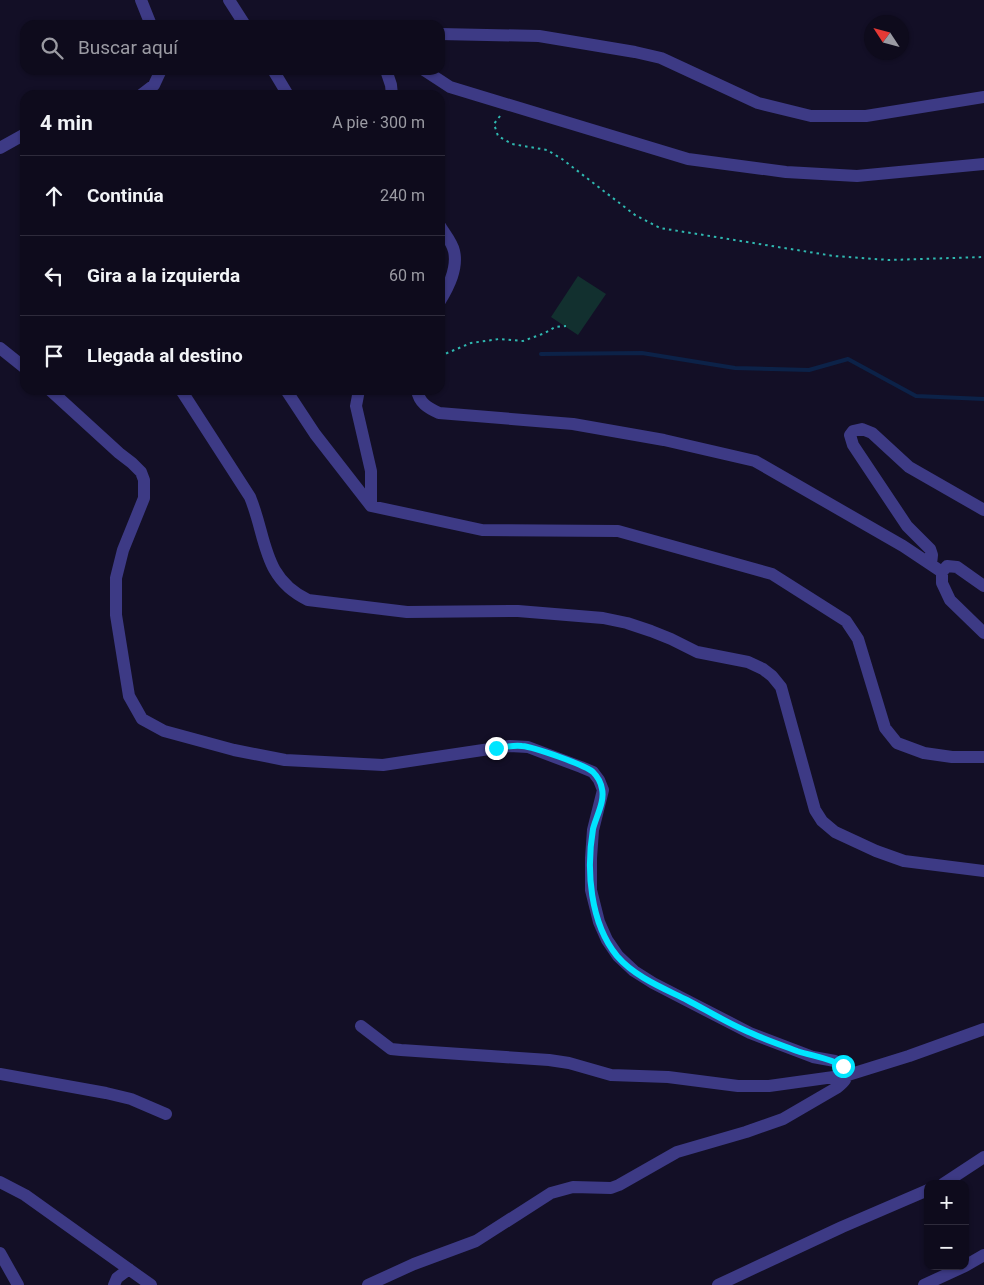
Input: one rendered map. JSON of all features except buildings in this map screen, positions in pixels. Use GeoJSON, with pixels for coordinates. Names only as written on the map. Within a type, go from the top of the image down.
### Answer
{"type":"FeatureCollection","features":[{"type":"Feature","properties":{"kind":"street"},"geometry":{"type":"LineString","coordinates":[[141,0],[149,20]]}},
{"type":"Feature","properties":{"kind":"street"},"geometry":{"type":"LineString","coordinates":[[229,0],[242,20]]}},
{"type":"Feature","properties":{"kind":"street"},"geometry":{"type":"LineString","coordinates":[[445,34],[539,36],[635,52],[661,58],[758,103],[811,116],[866,116],[984,97]]}},
{"type":"Feature","properties":{"kind":"street"},"geometry":{"type":"LineString","coordinates":[[148,90],[154,85],[159,75]]}},
{"type":"Feature","properties":{"kind":"street"},"geometry":{"type":"LineString","coordinates":[[275,75],[285,90]]}},
{"type":"Feature","properties":{"kind":"street"},"geometry":{"type":"LineString","coordinates":[[388,75],[392,90]]}},
{"type":"Feature","properties":{"kind":"street"},"geometry":{"type":"LineString","coordinates":[[432,75],[450,87],[688,159],[786,172],[857,176],[984,164]]}},
{"type":"Feature","properties":{"kind":"street"},"geometry":{"type":"LineString","coordinates":[[0,148],[20,137]]}},
{"type":"Feature","properties":{"kind":"street"},"geometry":{"type":"LineString","coordinates":[[445,235],[454,250],[454,266],[449,286],[445,292]]}},
{"type":"Feature","properties":{"kind":"street"},"geometry":{"type":"LineString","coordinates":[[0,348],[20,364]]}},
{"type":"Feature","properties":{"kind":"street"},"geometry":{"type":"LineString","coordinates":[[55,395],[118,453],[132,463],[141,472],[144,480],[144,498],[123,550],[116,578],[116,615],[130,696],[142,719],[164,731],[234,750],[285,760],[383,765],[510,746],[522,746],[592,772],[599,780],[603,790],[593,830],[591,890],[599,922],[607,940],[618,956],[634,971],[653,983],[750,1033],[813,1057],[835,1061],[847,1070],[848,1075],[838,1087],[783,1119],[677,1152],[611,1188],[573,1187],[551,1193],[481,1239],[414,1264],[368,1285]]}},
{"type":"Feature","properties":{"kind":"street"},"geometry":{"type":"LineString","coordinates":[[184,395],[250,497],[267,552],[277,575],[282,583],[298,595],[308,600],[406,612],[518,611],[602,618],[627,623],[671,638],[697,652],[748,662],[763,669],[781,687],[815,810],[822,821],[835,832],[853,841],[904,862],[984,870]]}},
{"type":"Feature","properties":{"kind":"street"},"geometry":{"type":"LineString","coordinates":[[289,395],[315,434],[371,506],[482,530],[618,531],[772,574],[846,621],[858,639],[885,728],[897,743],[924,753],[952,757],[984,757]]}},
{"type":"Feature","properties":{"kind":"street"},"geometry":{"type":"LineString","coordinates":[[357,395],[356,406],[371,470],[371,506]]}},
{"type":"Feature","properties":{"kind":"street"},"geometry":{"type":"LineString","coordinates":[[418,395],[426,407],[439,413],[573,424],[664,440],[754,461],[902,546],[942,572]]}},
{"type":"Feature","properties":{"kind":"street"},"geometry":{"type":"LineString","coordinates":[[930,564],[932,555],[930,549],[907,526],[853,445],[850,435],[853,431],[862,430],[872,433],[909,467],[984,510]]}},
{"type":"Feature","properties":{"kind":"street"},"geometry":{"type":"LineString","coordinates":[[984,586],[957,567],[947,566],[942,572],[942,583],[950,600],[984,633]]}},
{"type":"Feature","properties":{"kind":"street"},"geometry":{"type":"LineString","coordinates":[[361,1026],[391,1049],[549,1060],[569,1063],[611,1075],[668,1077],[702,1083],[746,1086],[769,1086],[848,1075],[909,1056],[984,1028]]}},
{"type":"Feature","properties":{"kind":"street"},"geometry":{"type":"LineString","coordinates":[[0,1074],[132,1099],[166,1114]]}},
{"type":"Feature","properties":{"kind":"street"},"geometry":{"type":"LineString","coordinates":[[949,1180],[984,1158]]}},
{"type":"Feature","properties":{"kind":"street"},"geometry":{"type":"LineString","coordinates":[[0,1182],[25,1194],[151,1285]]}},
{"type":"Feature","properties":{"kind":"street"},"geometry":{"type":"LineString","coordinates":[[718,1285],[842,1227],[924,1192]]}},
{"type":"Feature","properties":{"kind":"street"},"geometry":{"type":"LineString","coordinates":[[0,1253],[18,1285]]}},
{"type":"Feature","properties":{"kind":"street"},"geometry":{"type":"LineString","coordinates":[[969,1264],[984,1255]]}},
{"type":"Feature","properties":{"kind":"street"},"geometry":{"type":"LineString","coordinates":[[114,1285],[117,1278],[129,1269]]}},
{"type":"Feature","properties":{"kind":"street"},"geometry":{"type":"LineString","coordinates":[[924,1285],[956,1270]]}},
{"type":"Feature","properties":{"kind":"path"},"geometry":{"type":"LineString","coordinates":[[514,107],[500,115],[494,124],[498,136],[512,144],[547,150],[562,159],[635,214],[660,228],[834,256],[889,260],[984,257]]}},
{"type":"Feature","properties":{"kind":"path"},"geometry":{"type":"LineString","coordinates":[[445,354],[471,343],[499,339],[523,341],[555,327],[566,326]]}},
{"type":"Feature","properties":{"kind":"green space"},"geometry":{"type":"Polygon","coordinates":[[[578,276],[606,294],[578,335],[551,317],[578,276]]]}},
{"type":"Feature","properties":{"kind":"waterway"},"geometry":{"type":"LineString","coordinates":[[541,354],[642,353],[735,368],[809,370],[848,359],[916,396],[984,399]]}},
{"type":"Feature","properties":{"kind":"route"},"geometry":{"type":"LineString","coordinates":[[496,748],[510,746],[528,747],[581,766],[592,772],[599,780],[603,790],[593,830],[591,890],[599,922],[607,940],[626,964],[653,983],[750,1033],[813,1057],[835,1061],[843,1066]]}}]}
